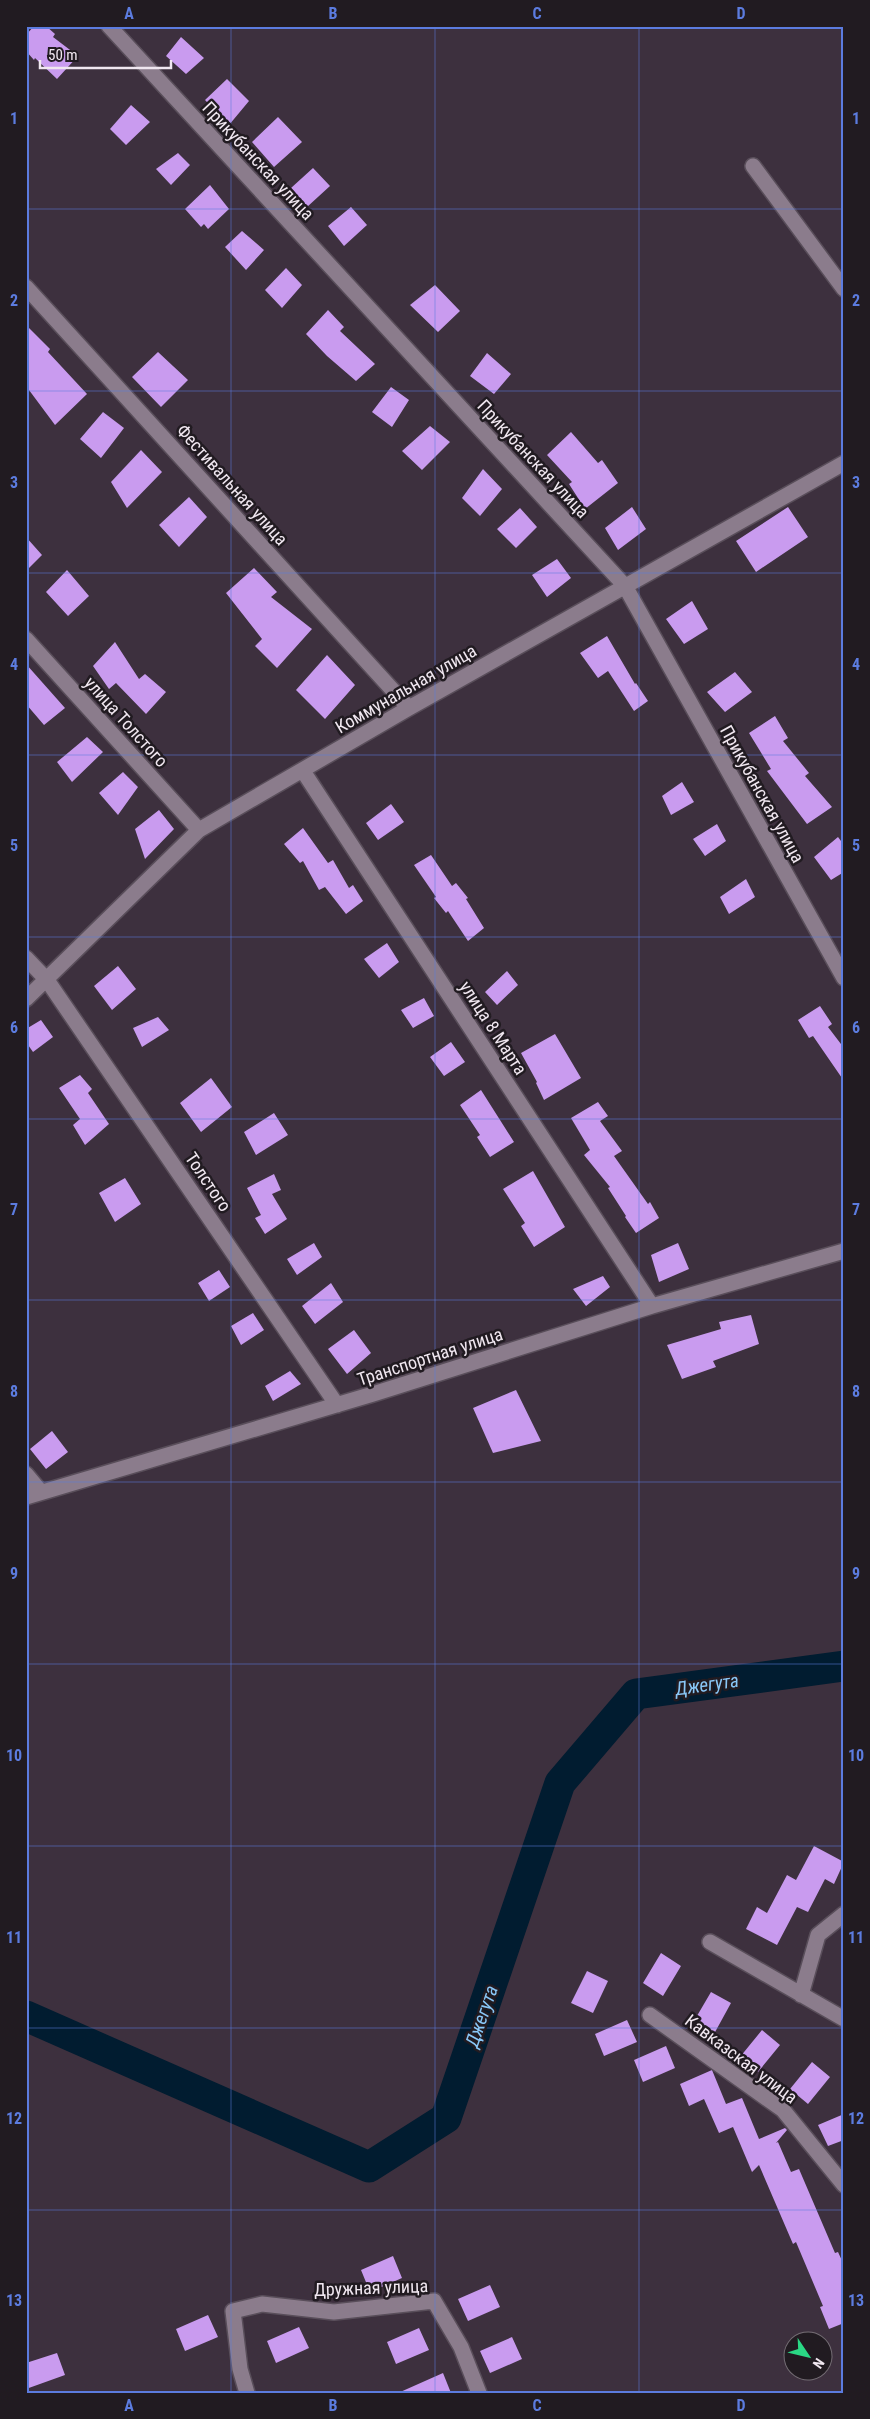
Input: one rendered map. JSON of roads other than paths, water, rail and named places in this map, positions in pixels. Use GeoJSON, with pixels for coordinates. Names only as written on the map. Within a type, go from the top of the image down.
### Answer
{"type":"FeatureCollection","features":[{"type":"Feature","properties":{"kind":"street","name":"Прикубанская улица"},"geometry":{"type":"LineString","coordinates":[[109,26],[625,586],[844,978]]}},
{"type":"Feature","properties":{"kind":"street"},"geometry":{"type":"LineString","coordinates":[[752,166],[844,289]]}},
{"type":"Feature","properties":{"kind":"street","name":"Фестивальная улица"},"geometry":{"type":"LineString","coordinates":[[26,287],[409,708]]}},
{"type":"Feature","properties":{"kind":"street","name":"Коммунальная улица"},"geometry":{"type":"LineString","coordinates":[[26,999],[199,830],[409,708],[844,463]]}},
{"type":"Feature","properties":{"kind":"street","name":"улица Толстого"},"geometry":{"type":"LineString","coordinates":[[26,639],[199,830]]}},
{"type":"Feature","properties":{"kind":"street","name":"улица 8 Марта"},"geometry":{"type":"LineString","coordinates":[[303,771],[652,1306]]}},
{"type":"Feature","properties":{"kind":"street","name":"Толстого"},"geometry":{"type":"LineString","coordinates":[[26,958],[47,980],[337,1405]]}},
{"type":"Feature","properties":{"kind":"street","name":"Транспортная улица"},"geometry":{"type":"LineString","coordinates":[[26,1497],[337,1405],[652,1306],[844,1251]]}},
{"type":"Feature","properties":{"kind":"street"},"geometry":{"type":"LineString","coordinates":[[26,1474],[41,1492]]}},
{"type":"Feature","properties":{"kind":"street"},"geometry":{"type":"LineString","coordinates":[[801,1995],[818,1935],[844,1914]]}},
{"type":"Feature","properties":{"kind":"street"},"geometry":{"type":"LineString","coordinates":[[710,1942],[844,2019]]}},
{"type":"Feature","properties":{"kind":"street","name":"Кавказская улица"},"geometry":{"type":"LineString","coordinates":[[650,2015],[783,2110],[844,2185]]}},
{"type":"Feature","properties":{"kind":"street","name":"Дружная улица"},"geometry":{"type":"LineString","coordinates":[[247,2393],[240,2369],[233,2311],[262,2304],[334,2312],[434,2301],[461,2347],[479,2393]]}},
{"type":"Feature","properties":{"kind":"waterway","name":"Джегута"},"geometry":{"type":"LineString","coordinates":[[26,2016],[369,2167],[446,2118],[560,1783],[636,1694],[844,1666]]}}]}
